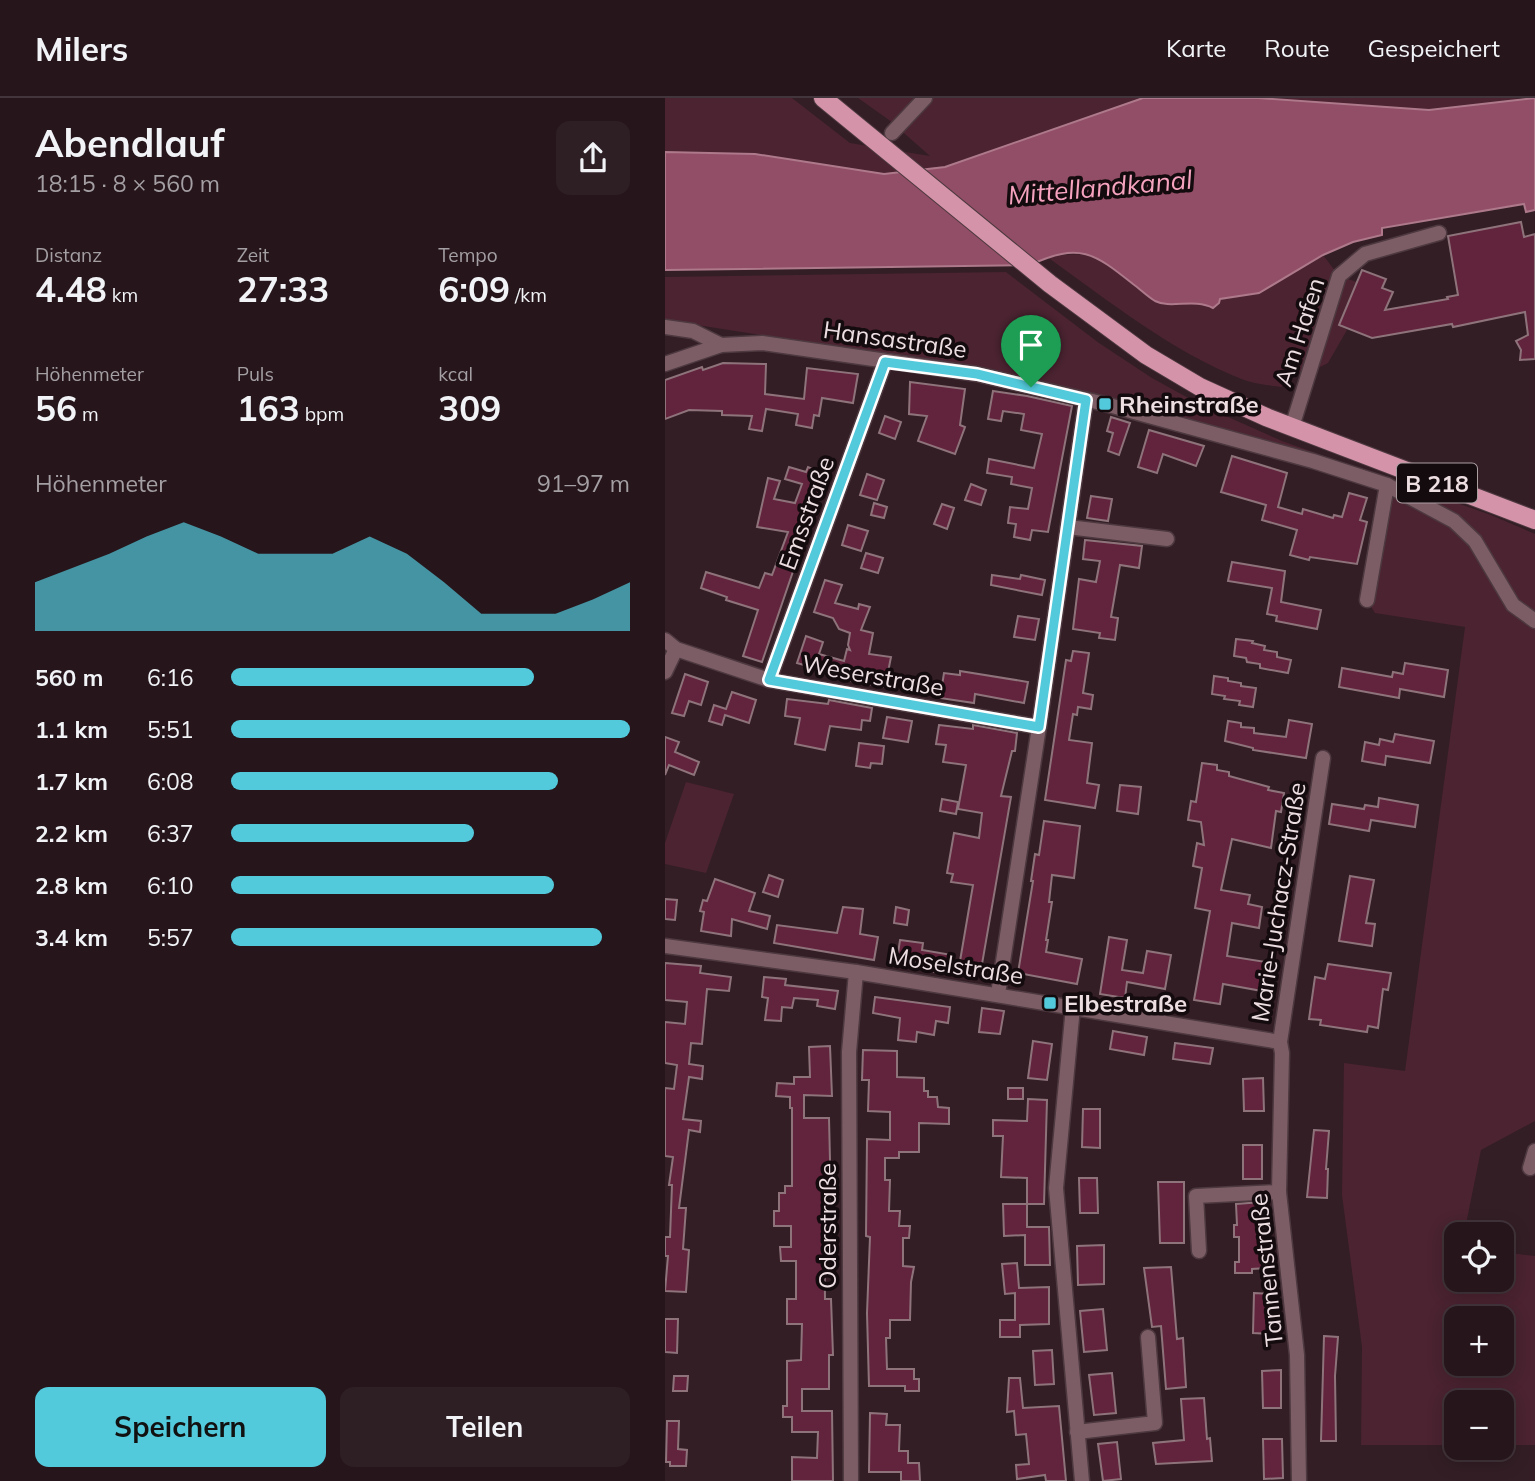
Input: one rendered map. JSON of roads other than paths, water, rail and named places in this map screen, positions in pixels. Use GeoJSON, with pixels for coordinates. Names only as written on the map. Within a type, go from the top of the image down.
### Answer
{"type":"FeatureCollection","features":[{"type":"Feature","properties":{"kind":"main road","name":"B 218"},"geometry":{"type":"LineString","coordinates":[[823,98],[884,136],[1047,281],[1146,355],[1200,387],[1293,427],[1535,520]]}},
{"type":"Feature","properties":{"kind":"street"},"geometry":{"type":"LineString","coordinates":[[884,136],[925,98]]}},
{"type":"Feature","properties":{"kind":"street","name":"Am Hafen"},"geometry":{"type":"LineString","coordinates":[[1293,427],[1339,276],[1365,254],[1439,233]]}},
{"type":"Feature","properties":{"kind":"street","name":"Hansastraße"},"geometry":{"type":"LineString","coordinates":[[665,327],[693,331],[721,345]]}},
{"type":"Feature","properties":{"kind":"street","name":"Hansastraße"},"geometry":{"type":"LineString","coordinates":[[665,364],[721,345],[762,343],[977,374],[1086,400],[1313,461],[1387,485],[1454,521],[1475,541],[1513,605],[1535,621]]}},
{"type":"Feature","properties":{"kind":"street","name":"Emsstraße"},"geometry":{"type":"LineString","coordinates":[[769,680],[885,362]]}},
{"type":"Feature","properties":{"kind":"street"},"geometry":{"type":"LineString","coordinates":[[998,994],[1086,400]]}},
{"type":"Feature","properties":{"kind":"street"},"geometry":{"type":"LineString","coordinates":[[1367,600],[1387,485]]}},
{"type":"Feature","properties":{"kind":"street"},"geometry":{"type":"LineString","coordinates":[[1068,527],[1167,539]]}},
{"type":"Feature","properties":{"kind":"street"},"geometry":{"type":"LineString","coordinates":[[665,672],[671,644]]}},
{"type":"Feature","properties":{"kind":"street","name":"Weserstraße"},"geometry":{"type":"LineString","coordinates":[[671,644],[769,680],[1039,727]]}},
{"type":"Feature","properties":{"kind":"street","name":"Marie-Juchacz-Straße"},"geometry":{"type":"LineString","coordinates":[[1281,1048],[1323,758]]}},
{"type":"Feature","properties":{"kind":"street","name":"Moselstraße"},"geometry":{"type":"LineString","coordinates":[[665,946],[998,994],[1281,1048]]}},
{"type":"Feature","properties":{"kind":"street","name":"Oderstraße"},"geometry":{"type":"LineString","coordinates":[[851,1481],[849,1052],[856,972]]}},
{"type":"Feature","properties":{"kind":"street"},"geometry":{"type":"LineString","coordinates":[[1073,1007],[1056,1188],[1082,1481]]}},
{"type":"Feature","properties":{"kind":"street","name":"Tannenstraße"},"geometry":{"type":"LineString","coordinates":[[1281,1048],[1279,1192],[1297,1355],[1299,1481]]}},
{"type":"Feature","properties":{"kind":"street"},"geometry":{"type":"LineString","coordinates":[[1530,1168],[1535,1151]]}},
{"type":"Feature","properties":{"kind":"street"},"geometry":{"type":"LineString","coordinates":[[1199,1251],[1196,1196],[1279,1192]]}},
{"type":"Feature","properties":{"kind":"street"},"geometry":{"type":"LineString","coordinates":[[1077,1432],[1155,1423],[1148,1337]]}},
{"type":"Feature","properties":{"kind":"water","name":"Mittellandkanal"},"geometry":{"type":"Polygon","coordinates":[[[1143,98],[1258,98],[1429,110],[1535,98],[1535,210],[1526,212],[1524,204],[1382,228],[1382,235],[1353,242],[1323,255],[1259,293],[1220,299],[1213,308],[1198,304],[1155,301],[1096,258],[1074,253],[1047,258],[1030,265],[665,270],[665,152],[755,154],[884,174],[945,167],[1143,98]]]}},
{"type":"Feature","properties":{"kind":"place","name":"Rheinstraße"},"geometry":{"type":"Point","coordinates":[1105,404]}},
{"type":"Feature","properties":{"kind":"place","name":"Elbestraße"},"geometry":{"type":"Point","coordinates":[1050,1003]}}]}
